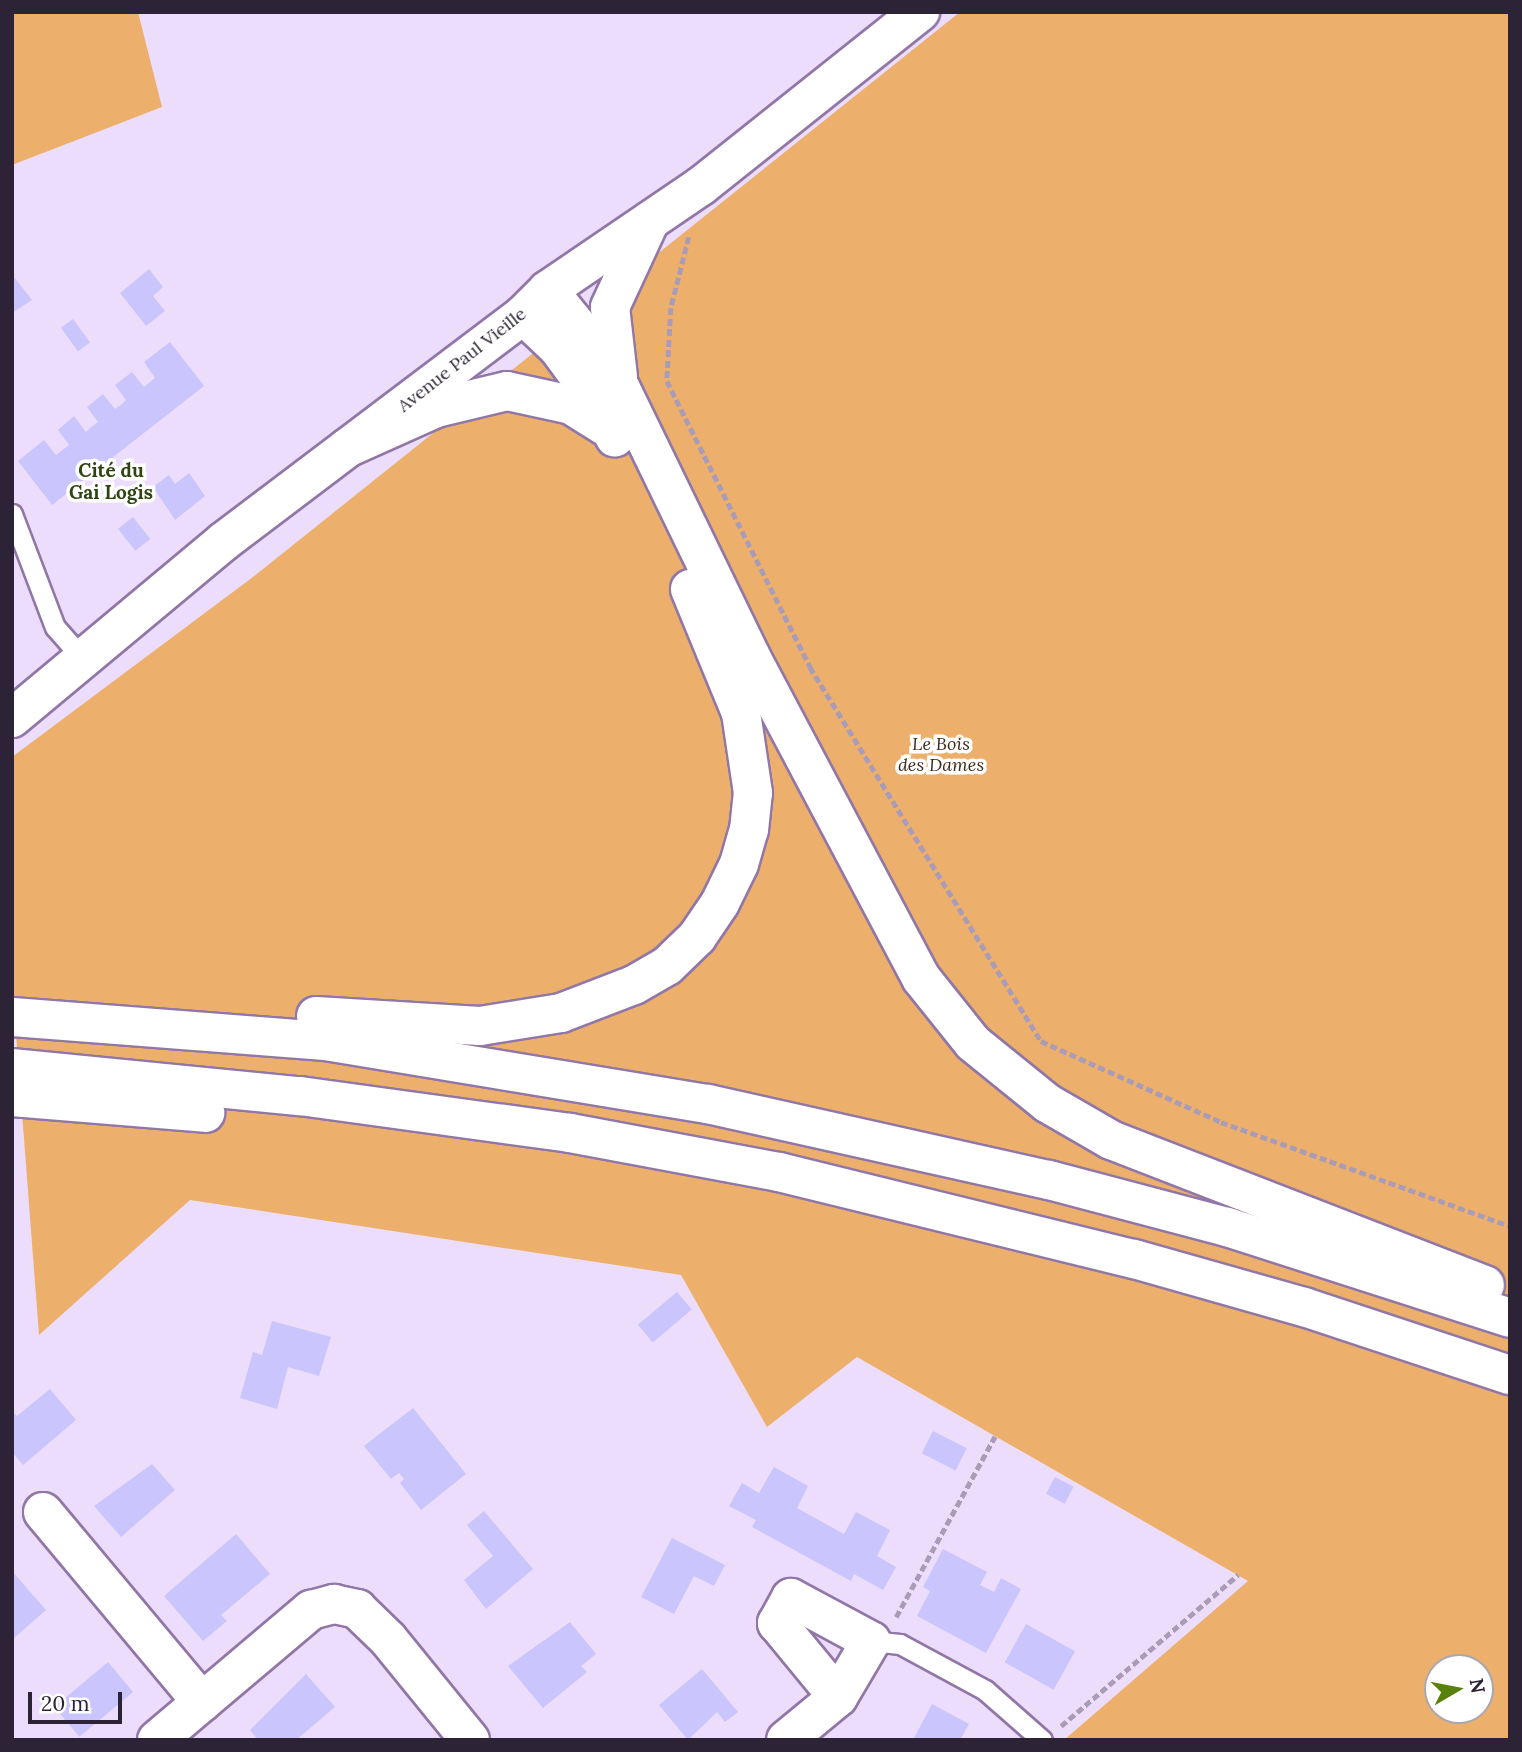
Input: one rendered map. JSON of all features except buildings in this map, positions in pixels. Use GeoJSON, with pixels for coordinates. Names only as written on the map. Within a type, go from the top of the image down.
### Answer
{"type":"FeatureCollection","features":[{"type":"Feature","properties":{"kind":"main road","name":"Avenue Paul Vieille"},"geometry":{"type":"LineString","coordinates":[[12,718],[223,542],[536,303],[701,186],[920,12]]}},
{"type":"Feature","properties":{"kind":"main road"},"geometry":{"type":"LineString","coordinates":[[621,389],[610,307],[650,221]]}},
{"type":"Feature","properties":{"kind":"main road"},"geometry":{"type":"LineString","coordinates":[[536,303],[597,350],[621,389],[750,655],[914,966],[973,1043],[1047,1103],[1111,1140],[1510,1295]]}},
{"type":"Feature","properties":{"kind":"main road"},"geometry":{"type":"LineString","coordinates":[[12,1016],[304,1015],[415,1024],[491,1025],[561,1013],[612,995],[667,966],[697,937],[720,903],[749,830],[753,793],[749,752],[741,713],[703,616],[596,400],[558,348],[536,303]]}},
{"type":"Feature","properties":{"kind":"main road"},"geometry":{"type":"LineString","coordinates":[[347,449],[436,408],[507,391],[571,405],[611,430]]}},
{"type":"Feature","properties":{"kind":"main road"},"geometry":{"type":"LineString","coordinates":[[12,1016],[326,1041],[708,1104],[1049,1180],[1227,1227],[1510,1318]]}},
{"type":"Feature","properties":{"kind":"main road"},"geometry":{"type":"LineString","coordinates":[[12,1068],[300,1096],[570,1133],[779,1172],[1134,1259],[1304,1307],[1510,1376]]}},
{"type":"Feature","properties":{"kind":"main road"},"geometry":{"type":"LineString","coordinates":[[12,1097],[299,1121],[575,1160],[1134,1259]]}},
{"type":"Feature","properties":{"kind":"main road"},"geometry":{"type":"LineString","coordinates":[[43,1512],[202,1702]]}},
{"type":"Feature","properties":{"kind":"main road"},"geometry":{"type":"LineString","coordinates":[[786,1740],[838,1697],[877,1640],[791,1598],[778,1623],[838,1697]]}},
{"type":"Feature","properties":{"kind":"main road"},"geometry":{"type":"LineString","coordinates":[[157,1740],[311,1610],[334,1604],[357,1609],[388,1639],[470,1740]]}},
{"type":"Feature","properties":{"kind":"lane"},"geometry":{"type":"LineString","coordinates":[[12,514],[55,627],[83,659]]}},
{"type":"Feature","properties":{"kind":"lane"},"geometry":{"type":"LineString","coordinates":[[877,1640],[900,1644],[985,1690],[1048,1735]]}},
{"type":"Feature","properties":{"kind":"path"},"geometry":{"type":"LineString","coordinates":[[701,186],[671,309],[667,381],[810,667],[1041,1041],[1222,1122],[1510,1226]]}},
{"type":"Feature","properties":{"kind":"path"},"geometry":{"type":"LineString","coordinates":[[877,1640],[995,1436]]}},
{"type":"Feature","properties":{"kind":"path"},"geometry":{"type":"LineString","coordinates":[[1048,1735],[1238,1575]]}},
{"type":"Feature","properties":{"kind":"green space"},"geometry":{"type":"Polygon","coordinates":[[[12,12],[138,12],[162,107],[12,165],[12,12]]]}},
{"type":"Feature","properties":{"kind":"green space","name":"Le Bois des Dames"},"geometry":{"type":"Polygon","coordinates":[[[960,12],[1510,12],[1510,1740],[1064,1740],[1248,1581],[857,1357],[767,1427],[681,1275],[190,1200],[39,1335],[12,982],[12,757],[253,577],[960,12]]]}},
{"type":"Feature","properties":{"kind":"district","name":"Cité du Gai Logis"},"geometry":{"type":"Point","coordinates":[111,482]}}]}
